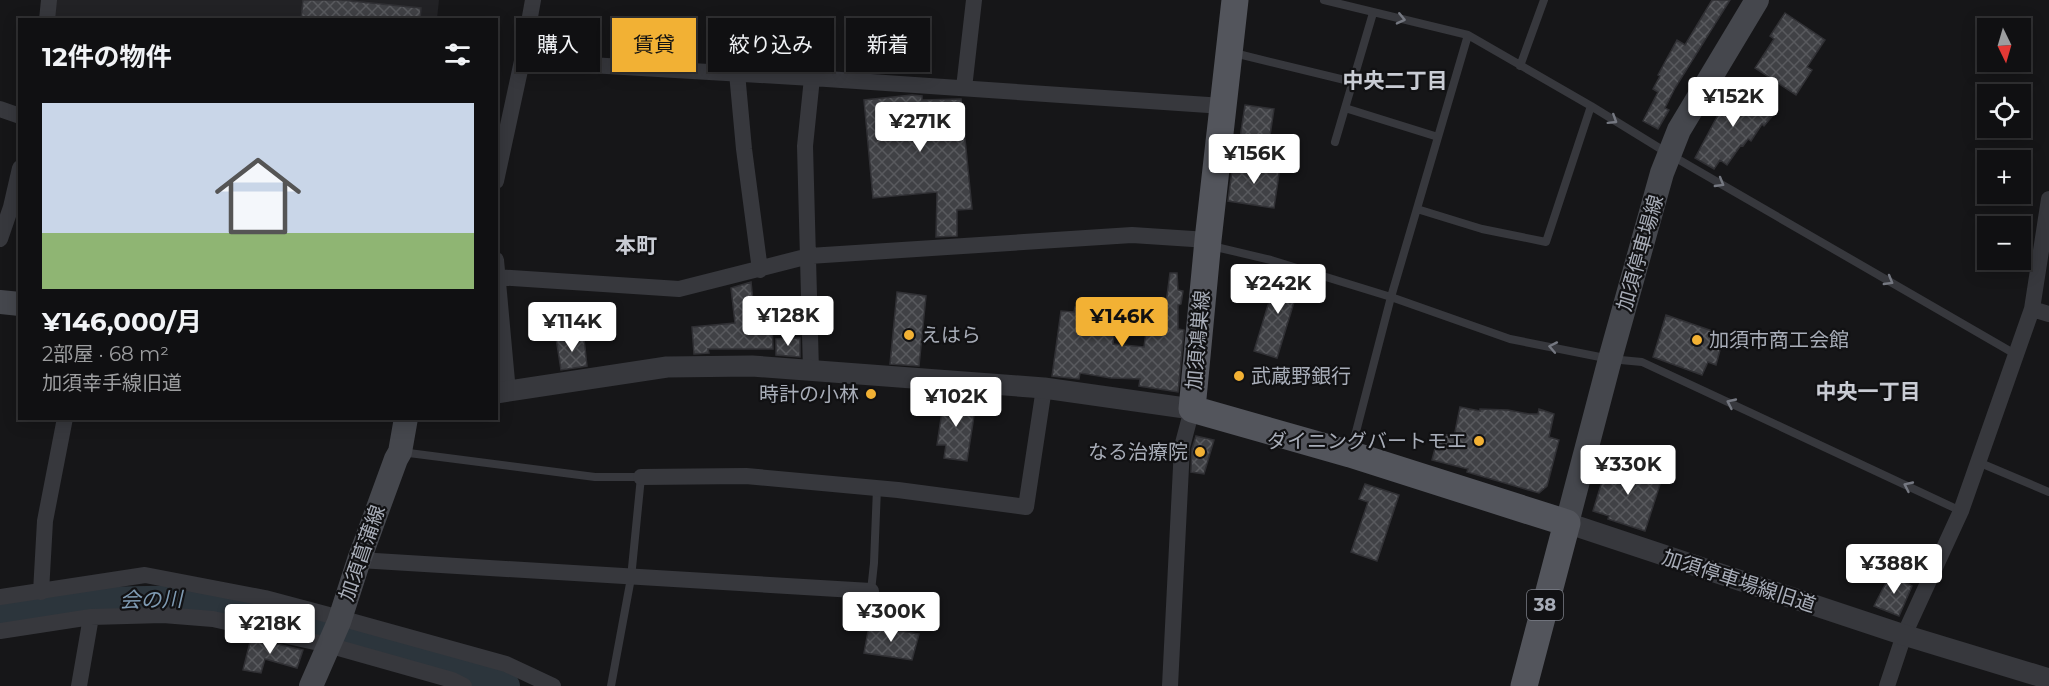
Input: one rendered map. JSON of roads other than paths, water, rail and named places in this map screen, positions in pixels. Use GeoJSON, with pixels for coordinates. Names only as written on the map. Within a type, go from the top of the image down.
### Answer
{"type":"FeatureCollection","features":[{"type":"Feature","properties":{"kind":"main road","name":"加須鴻巣線"},"geometry":{"type":"LineString","coordinates":[[1235,0],[1192,409],[1350,454],[1567,524]]}},
{"type":"Feature","properties":{"kind":"main road","name":"加須停車場線"},"geometry":{"type":"LineString","coordinates":[[1567,524],[1610,358],[1662,173],[1679,130],[1757,0]]}},
{"type":"Feature","properties":{"kind":"main road"},"geometry":{"type":"LineString","coordinates":[[0,302],[18,304]]}},
{"type":"Feature","properties":{"kind":"main road","name":"加須菖蒲線"},"geometry":{"type":"LineString","coordinates":[[311,686],[334,631],[400,452],[406,420]]}},
{"type":"Feature","properties":{"kind":"main road","name":"38"},"geometry":{"type":"LineString","coordinates":[[1524,686],[1567,524]]}},
{"type":"Feature","properties":{"kind":"street"},"geometry":{"type":"LineString","coordinates":[[47,18],[49,0]]}},
{"type":"Feature","properties":{"kind":"street"},"geometry":{"type":"LineString","coordinates":[[530,18],[533,0]]}},
{"type":"Feature","properties":{"kind":"street"},"geometry":{"type":"LineString","coordinates":[[964,88],[974,0]]}},
{"type":"Feature","properties":{"kind":"street"},"geometry":{"type":"LineString","coordinates":[[600,66],[1223,106]]}},
{"type":"Feature","properties":{"kind":"street"},"geometry":{"type":"LineString","coordinates":[[498,171],[519,72]]}},
{"type":"Feature","properties":{"kind":"street"},"geometry":{"type":"LineString","coordinates":[[737,74],[760,270]]}},
{"type":"Feature","properties":{"kind":"street"},"geometry":{"type":"LineString","coordinates":[[812,78],[805,146],[812,370]]}},
{"type":"Feature","properties":{"kind":"street"},"geometry":{"type":"LineString","coordinates":[[0,110],[18,115]]}},
{"type":"Feature","properties":{"kind":"street"},"geometry":{"type":"LineString","coordinates":[[0,239],[18,177]]}},
{"type":"Feature","properties":{"kind":"street"},"geometry":{"type":"LineString","coordinates":[[1887,686],[1904,635],[1961,510],[2032,309],[2049,199]]}},
{"type":"Feature","properties":{"kind":"street"},"geometry":{"type":"LineString","coordinates":[[498,272],[680,289],[809,256],[1132,236],[1208,240]]}},
{"type":"Feature","properties":{"kind":"street"},"geometry":{"type":"LineString","coordinates":[[498,296],[502,393],[667,368],[752,366],[1044,388],[1192,409],[1182,447],[1170,686]]}},
{"type":"Feature","properties":{"kind":"street"},"geometry":{"type":"LineString","coordinates":[[2032,309],[2049,314]]}},
{"type":"Feature","properties":{"kind":"street"},"geometry":{"type":"LineString","coordinates":[[641,477],[746,476],[877,488],[1026,507],[1044,388]]}},
{"type":"Feature","properties":{"kind":"street"},"geometry":{"type":"LineString","coordinates":[[41,592],[45,521],[65,420]]}},
{"type":"Feature","properties":{"kind":"street","name":"加須停車場線旧道"},"geometry":{"type":"LineString","coordinates":[[1567,524],[1904,635],[2049,679]]}},
{"type":"Feature","properties":{"kind":"street"},"geometry":{"type":"LineString","coordinates":[[359,560],[871,591]]}},
{"type":"Feature","properties":{"kind":"street"},"geometry":{"type":"LineString","coordinates":[[0,597],[146,575],[265,598],[455,684]]}},
{"type":"Feature","properties":{"kind":"street"},"geometry":{"type":"LineString","coordinates":[[0,631],[91,617],[163,615],[334,631],[506,664],[553,686]]}},
{"type":"Feature","properties":{"kind":"street"},"geometry":{"type":"LineString","coordinates":[[79,686],[91,617]]}},
{"type":"Feature","properties":{"kind":"lane"},"geometry":{"type":"LineString","coordinates":[[1324,0],[1468,35],[2015,354]]}},
{"type":"Feature","properties":{"kind":"lane"},"geometry":{"type":"LineString","coordinates":[[1520,66],[1544,0]]}},
{"type":"Feature","properties":{"kind":"lane"},"geometry":{"type":"LineString","coordinates":[[1335,142],[1373,13]]}},
{"type":"Feature","properties":{"kind":"lane"},"geometry":{"type":"LineString","coordinates":[[1350,454],[1391,297],[1468,35]]}},
{"type":"Feature","properties":{"kind":"lane"},"geometry":{"type":"LineString","coordinates":[[1230,52],[1353,82]]}},
{"type":"Feature","properties":{"kind":"lane"},"geometry":{"type":"LineString","coordinates":[[1417,209],[1482,229],[1546,242],[1591,106]]}},
{"type":"Feature","properties":{"kind":"lane"},"geometry":{"type":"LineString","coordinates":[[1345,108],[1438,137]]}},
{"type":"Feature","properties":{"kind":"lane"},"geometry":{"type":"LineString","coordinates":[[1208,240],[1220,248],[1271,260],[1391,297],[1510,339],[1642,362],[1961,510]]}},
{"type":"Feature","properties":{"kind":"lane"},"geometry":{"type":"LineString","coordinates":[[400,452],[595,477],[641,477],[631,578],[611,686]]}},
{"type":"Feature","properties":{"kind":"lane"},"geometry":{"type":"LineString","coordinates":[[1978,462],[2049,492]]}},
{"type":"Feature","properties":{"kind":"lane"},"geometry":{"type":"LineString","coordinates":[[862,627],[871,591],[877,488]]}},
{"type":"Feature","properties":{"kind":"waterway","name":"会の川"},"geometry":{"type":"LineString","coordinates":[[0,617],[96,601],[196,599],[402,645],[506,686]]}},
{"type":"Feature","properties":{"kind":"place","name":"えはら"},"geometry":{"type":"Point","coordinates":[909,335]}},
{"type":"Feature","properties":{"kind":"place","name":"加須市商工会館"},"geometry":{"type":"Point","coordinates":[1697,340]}},
{"type":"Feature","properties":{"kind":"place","name":"武蔵野銀行"},"geometry":{"type":"Point","coordinates":[1239,376]}},
{"type":"Feature","properties":{"kind":"place","name":"時計の小林"},"geometry":{"type":"Point","coordinates":[871,394]}},
{"type":"Feature","properties":{"kind":"place","name":"ダイニングバートモエ"},"geometry":{"type":"Point","coordinates":[1479,441]}},
{"type":"Feature","properties":{"kind":"place","name":"なる治療院"},"geometry":{"type":"Point","coordinates":[1200,452]}},
{"type":"Feature","properties":{"kind":"district","name":"中央二丁目"},"geometry":{"type":"Point","coordinates":[1395,81]}},
{"type":"Feature","properties":{"kind":"district","name":"本町"},"geometry":{"type":"Point","coordinates":[636,246]}},
{"type":"Feature","properties":{"kind":"district","name":"中央一丁目"},"geometry":{"type":"Point","coordinates":[1868,392]}}]}
